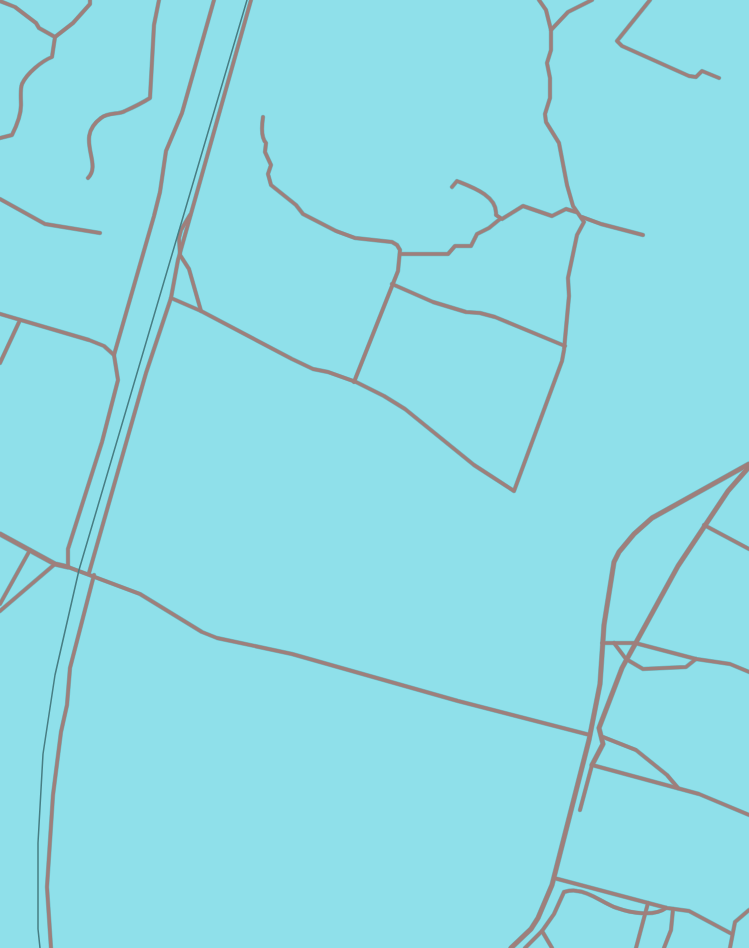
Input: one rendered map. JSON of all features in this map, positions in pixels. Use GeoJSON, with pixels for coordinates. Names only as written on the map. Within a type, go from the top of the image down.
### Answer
{"type":"FeatureCollection","features":[{"type":"Feature","properties":{"kind":"street"},"geometry":{"type":"LineString","coordinates":[[0,138],[12,135],[17,125],[21,108],[22,84],[31,72],[46,60],[52,58],[55,37],[83,14],[90,4],[90,0]]}},
{"type":"Feature","properties":{"kind":"street"},"geometry":{"type":"LineString","coordinates":[[88,178],[93,169],[89,134],[92,127],[107,114],[125,112],[150,98],[154,26],[159,0]]}},
{"type":"Feature","properties":{"kind":"street"},"geometry":{"type":"LineString","coordinates":[[68,567],[68,549],[102,442],[118,380],[114,355],[154,216],[160,192],[166,152],[184,108],[214,0]]}},
{"type":"Feature","properties":{"kind":"street"},"geometry":{"type":"LineString","coordinates":[[89,573],[146,373],[171,298],[180,255],[251,0]]}},
{"type":"Feature","properties":{"kind":"street"},"geometry":{"type":"LineString","coordinates":[[171,298],[201,311],[292,359],[314,369],[328,372],[354,382],[384,396],[405,409],[474,465],[514,491],[565,346],[569,296],[568,278],[577,236],[584,222],[576,212],[567,185],[559,143],[545,119],[550,98],[550,78],[547,64],[551,50],[551,30],[546,10],[539,0]]}},
{"type":"Feature","properties":{"kind":"street"},"geometry":{"type":"LineString","coordinates":[[551,30],[568,12],[592,0]]}},
{"type":"Feature","properties":{"kind":"street"},"geometry":{"type":"LineString","coordinates":[[650,0],[617,41],[622,46],[689,76],[696,77],[702,71],[719,78]]}},
{"type":"Feature","properties":{"kind":"street"},"geometry":{"type":"LineString","coordinates":[[0,1],[15,7],[36,23],[39,28],[55,37]]}},
{"type":"Feature","properties":{"kind":"street"},"geometry":{"type":"LineString","coordinates":[[263,117],[262,125],[264,141],[266,143],[265,152],[270,164],[268,174],[273,188],[294,204],[305,215],[336,231],[355,238],[392,242],[397,245],[400,254],[398,271],[354,382]]}},
{"type":"Feature","properties":{"kind":"street"},"geometry":{"type":"LineString","coordinates":[[452,187],[457,181],[474,188],[492,200],[497,208],[496,215],[500,218],[505,219],[516,208],[523,206],[552,216],[566,209],[576,212]]}},
{"type":"Feature","properties":{"kind":"street"},"geometry":{"type":"LineString","coordinates":[[0,199],[45,224],[100,233]]}},
{"type":"Feature","properties":{"kind":"street"},"geometry":{"type":"LineString","coordinates":[[579,216],[643,236]]}},
{"type":"Feature","properties":{"kind":"street"},"geometry":{"type":"LineString","coordinates":[[400,254],[448,254],[455,246],[471,246],[477,234],[489,228],[500,218]]}},
{"type":"Feature","properties":{"kind":"street"},"geometry":{"type":"LineString","coordinates":[[180,255],[189,268],[201,311]]}},
{"type":"Feature","properties":{"kind":"street"},"geometry":{"type":"LineString","coordinates":[[392,284],[441,304],[466,312],[494,317],[565,346]]}},
{"type":"Feature","properties":{"kind":"street"},"geometry":{"type":"LineString","coordinates":[[0,314],[89,340],[104,346],[114,355]]}},
{"type":"Feature","properties":{"kind":"street"},"geometry":{"type":"LineString","coordinates":[[0,363],[20,320]]}},
{"type":"Feature","properties":{"kind":"street"},"geometry":{"type":"LineString","coordinates":[[511,948],[531,929],[538,918],[545,906],[554,878],[590,735],[600,684],[602,642],[607,600],[614,562],[619,552],[634,534],[652,518],[749,464]]}},
{"type":"Feature","properties":{"kind":"street"},"geometry":{"type":"LineString","coordinates":[[580,810],[592,765],[604,744],[599,728],[602,718],[626,659],[678,566],[704,524],[728,491],[749,467]]}},
{"type":"Feature","properties":{"kind":"street"},"geometry":{"type":"LineString","coordinates":[[704,524],[749,549]]}},
{"type":"Feature","properties":{"kind":"street"},"geometry":{"type":"LineString","coordinates":[[0,534],[55,564],[89,573],[140,594],[202,632],[217,638],[292,654],[458,701],[590,735]]}},
{"type":"Feature","properties":{"kind":"street"},"geometry":{"type":"LineString","coordinates":[[0,604],[30,550]]}},
{"type":"Feature","properties":{"kind":"street"},"geometry":{"type":"LineString","coordinates":[[0,611],[55,564]]}},
{"type":"Feature","properties":{"kind":"street"},"geometry":{"type":"LineString","coordinates":[[51,948],[47,887],[53,795],[61,732],[67,705],[70,668],[94,575]]}},
{"type":"Feature","properties":{"kind":"street"},"geometry":{"type":"LineString","coordinates":[[602,642],[635,643],[696,659],[730,664],[749,672]]}},
{"type":"Feature","properties":{"kind":"street"},"geometry":{"type":"LineString","coordinates":[[614,643],[626,659],[643,669],[686,667],[696,659]]}},
{"type":"Feature","properties":{"kind":"street"},"geometry":{"type":"LineString","coordinates":[[603,737],[636,750],[667,775],[679,789]]}},
{"type":"Feature","properties":{"kind":"street"},"geometry":{"type":"LineString","coordinates":[[592,765],[699,794],[749,815]]}},
{"type":"Feature","properties":{"kind":"street"},"geometry":{"type":"LineString","coordinates":[[554,878],[667,908],[689,911],[732,934]]}},
{"type":"Feature","properties":{"kind":"street"},"geometry":{"type":"LineString","coordinates":[[525,948],[542,931],[554,914],[564,892],[577,891],[617,908],[646,912],[661,912],[667,908]]}},
{"type":"Feature","properties":{"kind":"street"},"geometry":{"type":"LineString","coordinates":[[636,948],[648,903]]}},
{"type":"Feature","properties":{"kind":"street"},"geometry":{"type":"LineString","coordinates":[[664,948],[672,926],[673,909]]}},
{"type":"Feature","properties":{"kind":"street"},"geometry":{"type":"LineString","coordinates":[[730,948],[735,922],[749,910]]}},
{"type":"Feature","properties":{"kind":"street"},"geometry":{"type":"LineString","coordinates":[[542,931],[552,948]]}},
{"type":"Feature","properties":{"kind":"railway"},"geometry":{"type":"LineString","coordinates":[[40,948],[38,929],[38,843],[43,754],[55,675],[79,570],[247,0]]}}]}
